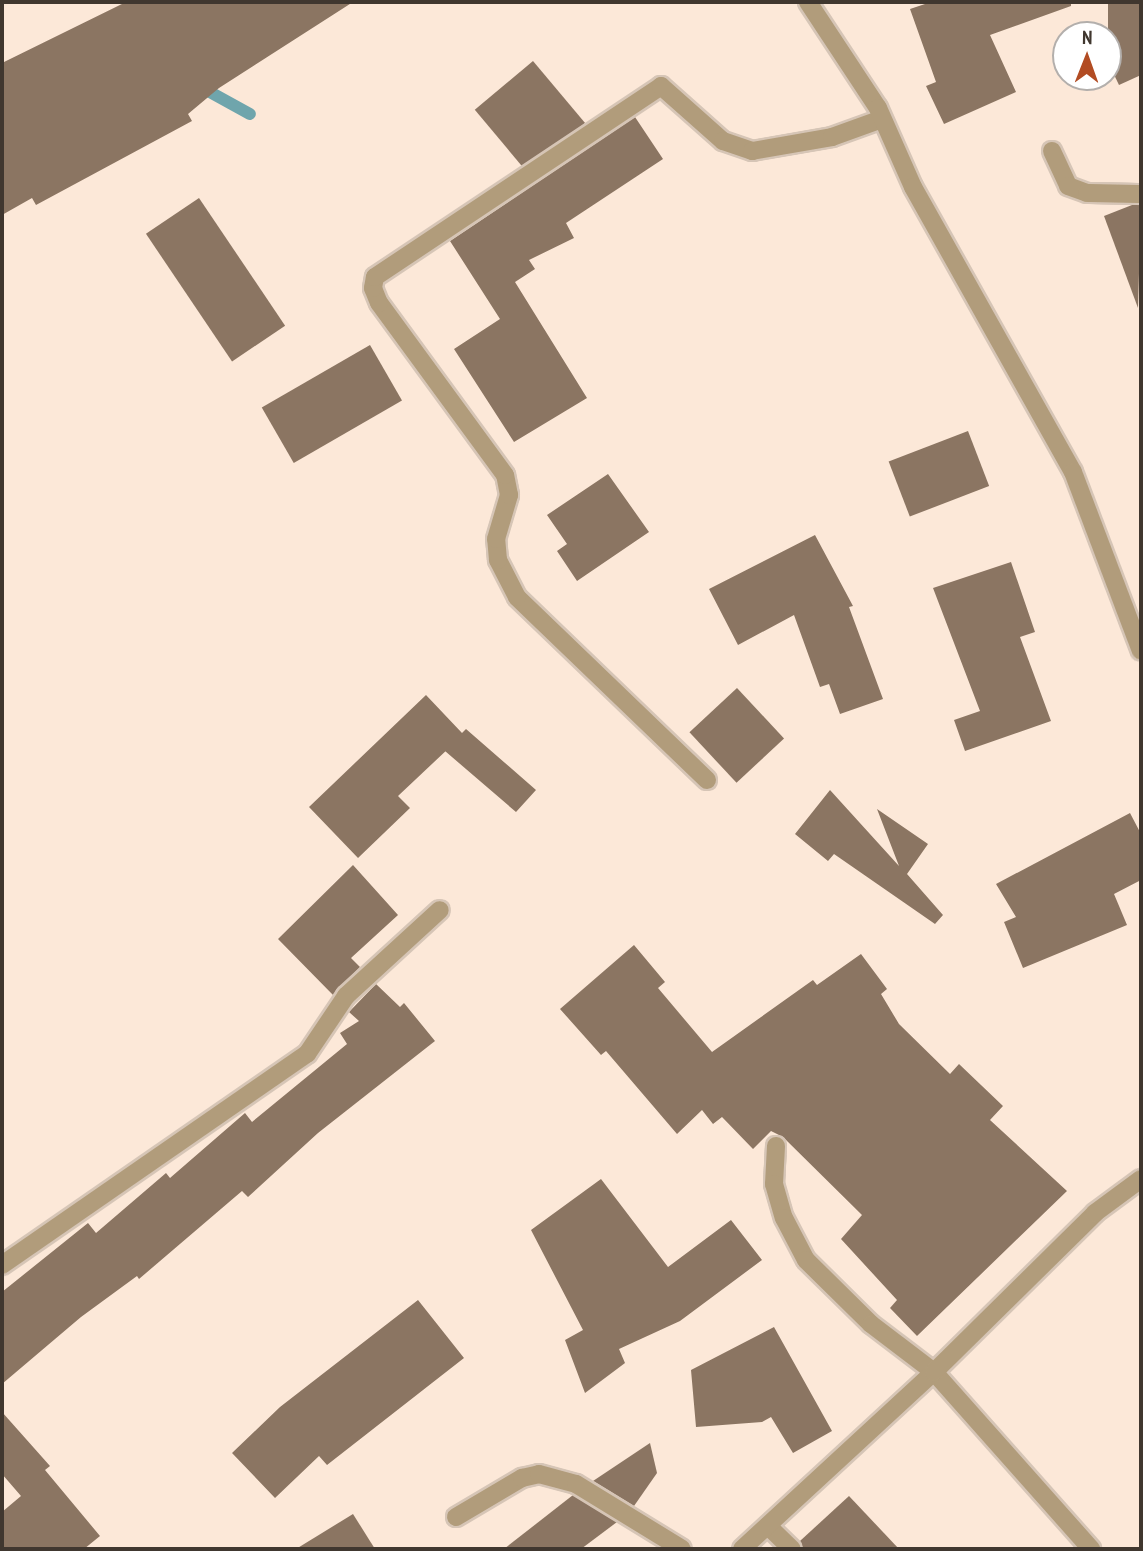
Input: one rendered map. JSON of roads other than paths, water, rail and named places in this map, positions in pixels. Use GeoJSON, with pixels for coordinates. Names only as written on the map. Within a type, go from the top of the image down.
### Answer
{"type":"FeatureCollection","features":[{"type":"Feature","properties":{"kind":"street"},"geometry":{"type":"LineString","coordinates":[[808,2],[882,119],[913,187],[1073,472],[1141,651]]}},
{"type":"Feature","properties":{"kind":"street"},"geometry":{"type":"LineString","coordinates":[[706,780],[608,690],[517,597],[498,560],[496,539],[509,495],[505,475],[379,303],[373,288],[375,277],[661,86],[723,141],[752,151],[832,137],[882,119]]}},
{"type":"Feature","properties":{"kind":"street"},"geometry":{"type":"LineString","coordinates":[[1052,151],[1068,186],[1087,193],[1141,194]]}},
{"type":"Feature","properties":{"kind":"street"},"geometry":{"type":"LineString","coordinates":[[2,1265],[307,1054],[346,996],[440,910]]}},
{"type":"Feature","properties":{"kind":"street"},"geometry":{"type":"LineString","coordinates":[[776,1146],[775,1184],[784,1218],[806,1260],[872,1324],[934,1372],[1091,1549]]}},
{"type":"Feature","properties":{"kind":"street"},"geometry":{"type":"LineString","coordinates":[[742,1549],[934,1372],[1095,1213],[1141,1179]]}},
{"type":"Feature","properties":{"kind":"street"},"geometry":{"type":"LineString","coordinates":[[456,1517],[522,1478],[539,1474],[576,1485],[681,1549]]}},
{"type":"Feature","properties":{"kind":"street"},"geometry":{"type":"LineString","coordinates":[[768,1526],[792,1549]]}},
{"type":"Feature","properties":{"kind":"waterway"},"geometry":{"type":"LineString","coordinates":[[199,86],[250,114]]}}]}
